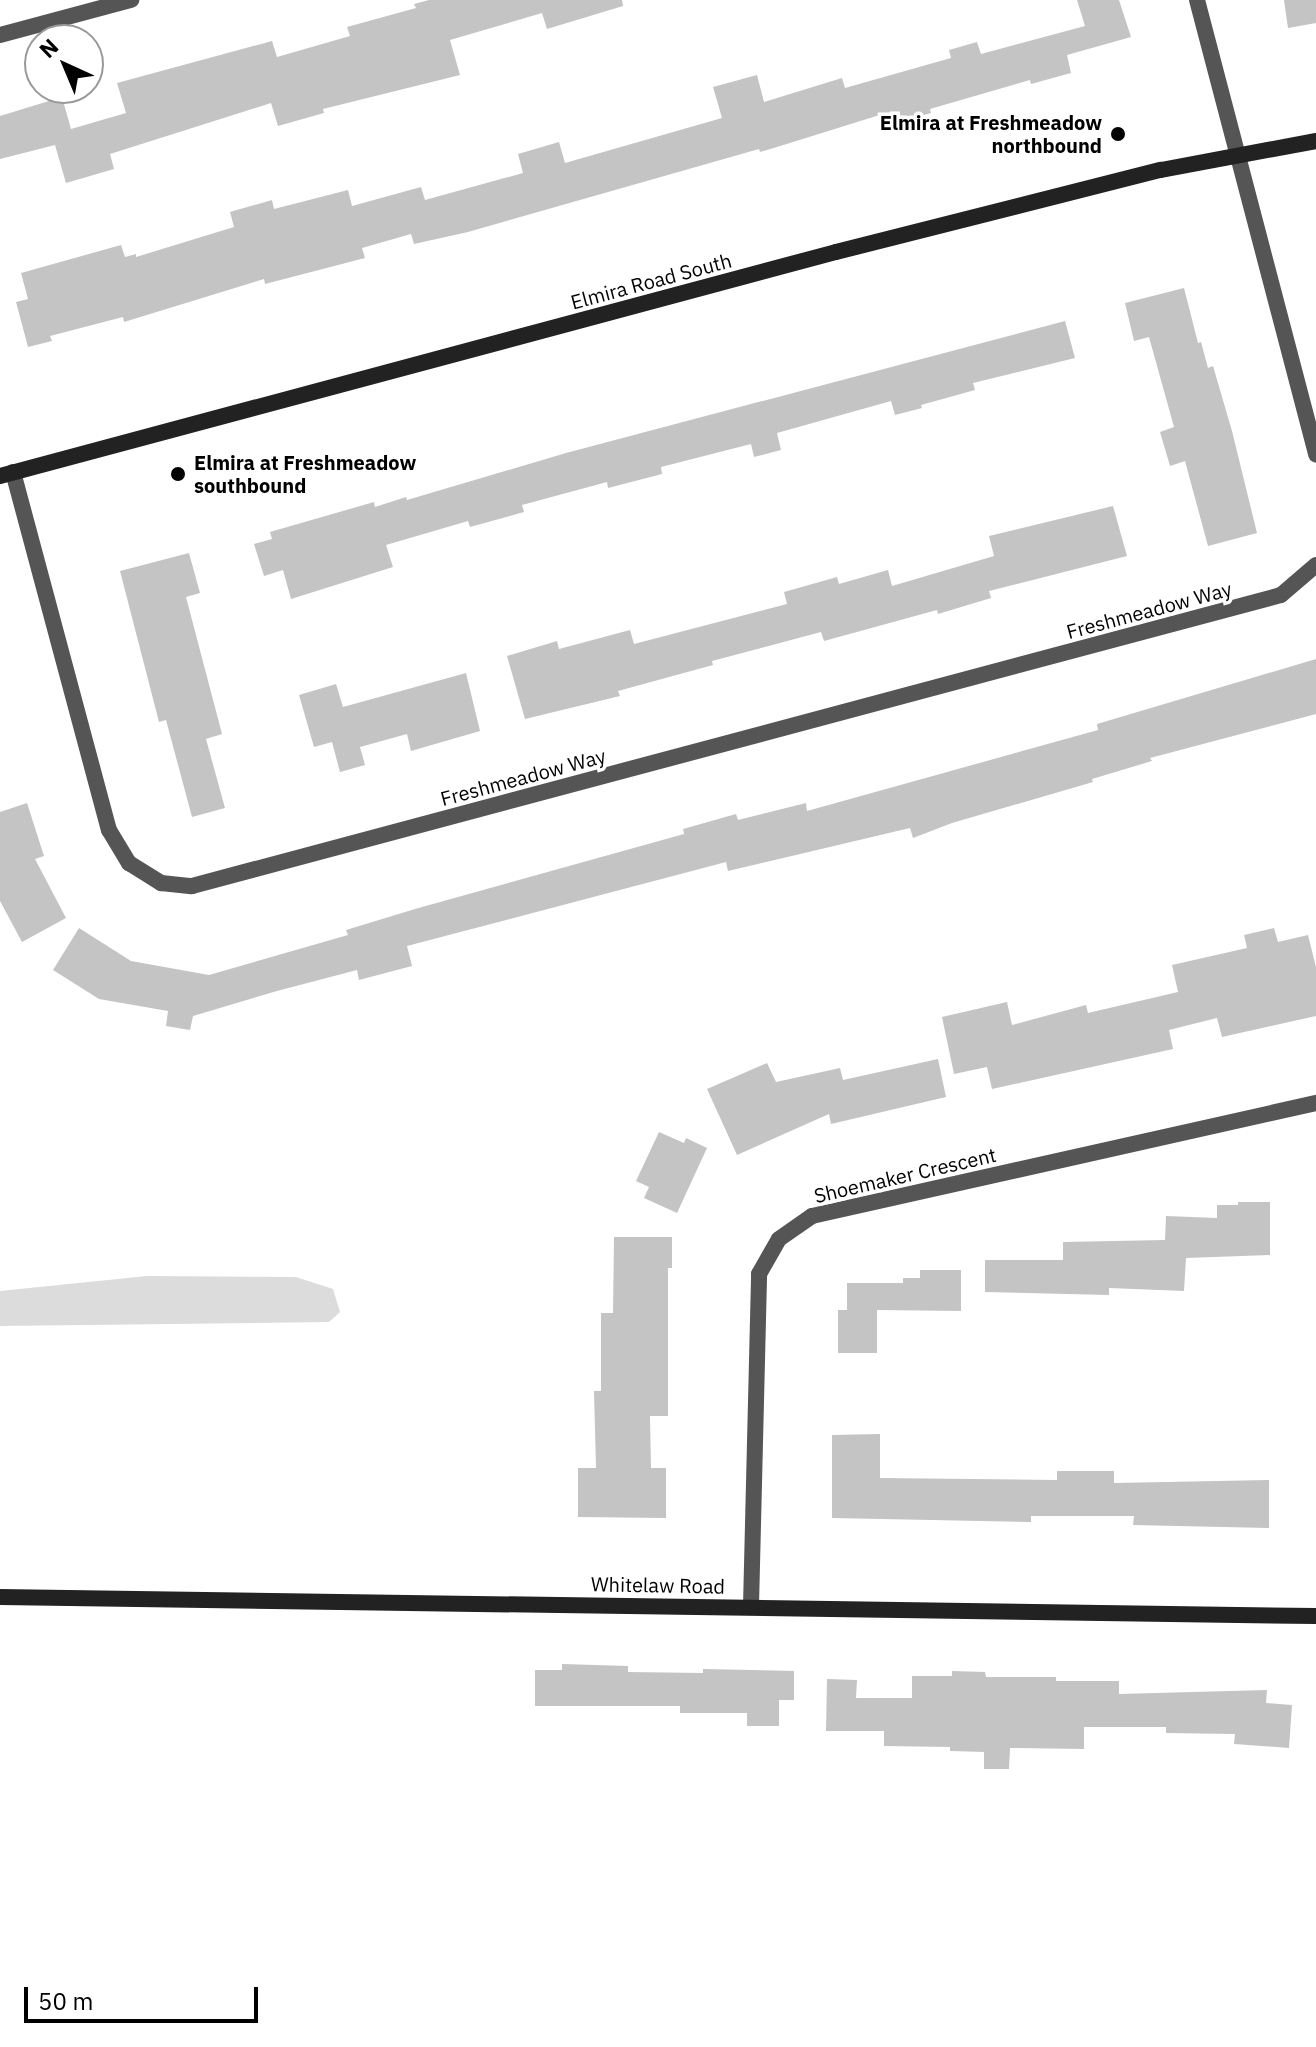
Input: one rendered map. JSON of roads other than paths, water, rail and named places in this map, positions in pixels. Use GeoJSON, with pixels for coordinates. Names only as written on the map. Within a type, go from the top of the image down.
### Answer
{"type":"FeatureCollection","features":[{"type":"Feature","properties":{"kind":"street"},"geometry":{"type":"LineString","coordinates":[[0,35],[131,0]]}},
{"type":"Feature","properties":{"kind":"street"},"geometry":{"type":"LineString","coordinates":[[1197,0],[1316,455]]}},
{"type":"Feature","properties":{"kind":"street","name":"Elmira Road South"},"geometry":{"type":"LineString","coordinates":[[7,474],[836,252],[1237,153],[1316,141]]}},
{"type":"Feature","properties":{"kind":"street","name":"Freshmeadow Way"},"geometry":{"type":"LineString","coordinates":[[7,474],[109,830],[129,863],[161,883],[192,886],[1281,595],[1316,565]]}},
{"type":"Feature","properties":{"kind":"street","name":"Shoemaker Crescent"},"geometry":{"type":"LineString","coordinates":[[751,1606],[759,1274],[779,1239],[812,1216],[1316,1103]]}},
{"type":"Feature","properties":{"kind":"street","name":"Whitelaw Road"},"geometry":{"type":"LineString","coordinates":[[0,1597],[1316,1616]]}},
{"type":"Feature","properties":{"kind":"place","name":"Elmira at Freshmeadow northbound"},"geometry":{"type":"Point","coordinates":[1118,134]}},
{"type":"Feature","properties":{"kind":"place","name":"Elmira at Freshmeadow southbound"},"geometry":{"type":"Point","coordinates":[178,474]}}]}
